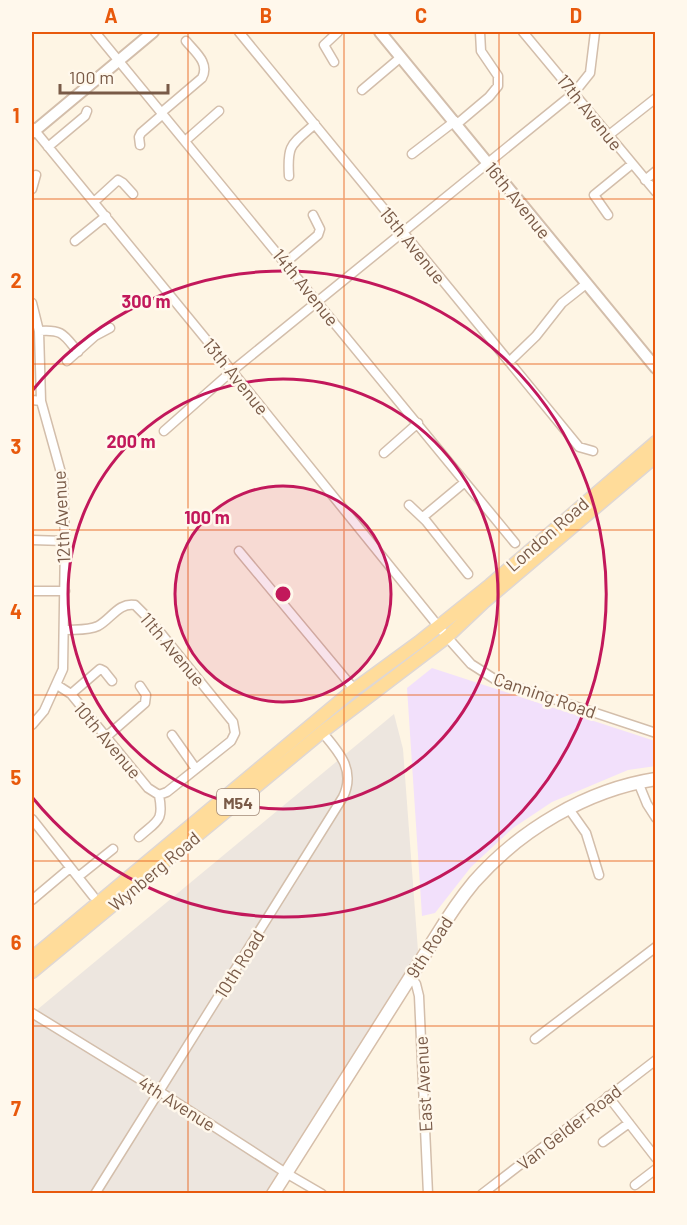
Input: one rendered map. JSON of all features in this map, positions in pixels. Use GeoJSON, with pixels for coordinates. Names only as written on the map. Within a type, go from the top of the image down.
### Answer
{"type":"FeatureCollection","features":[{"type":"Feature","properties":{"kind":"main road","name":"London Road"},"geometry":{"type":"LineString","coordinates":[[439,626],[656,442]]}},
{"type":"Feature","properties":{"kind":"main road","name":"London Road"},"geometry":{"type":"LineString","coordinates":[[447,637],[483,602],[656,456]]}},
{"type":"Feature","properties":{"kind":"main road","name":"Wynberg Road"},"geometry":{"type":"LineString","coordinates":[[32,958],[354,689],[439,626]]}},
{"type":"Feature","properties":{"kind":"main road","name":"Wynberg Road"},"geometry":{"type":"LineString","coordinates":[[32,972],[322,732],[447,637]]}},
{"type":"Feature","properties":{"kind":"main road","name":"9th Road"},"geometry":{"type":"LineString","coordinates":[[273,1194],[450,915],[486,870],[526,834],[569,809],[619,787],[656,779]]}},
{"type":"Feature","properties":{"kind":"street","name":"14th Avenue"},"geometry":{"type":"LineString","coordinates":[[95,32],[515,543]]}},
{"type":"Feature","properties":{"kind":"street"},"geometry":{"type":"LineString","coordinates":[[33,130],[153,32]]}},
{"type":"Feature","properties":{"kind":"street","name":"15th Avenue"},"geometry":{"type":"LineString","coordinates":[[239,32],[579,447],[592,451]]}},
{"type":"Feature","properties":{"kind":"street"},"geometry":{"type":"LineString","coordinates":[[334,62],[324,45],[338,32]]}},
{"type":"Feature","properties":{"kind":"street","name":"16th Avenue"},"geometry":{"type":"LineString","coordinates":[[381,32],[656,369]]}},
{"type":"Feature","properties":{"kind":"street"},"geometry":{"type":"LineString","coordinates":[[412,154],[489,97],[498,86],[498,76],[481,51],[480,32]]}},
{"type":"Feature","properties":{"kind":"street","name":"17th Avenue"},"geometry":{"type":"LineString","coordinates":[[523,32],[656,192]]}},
{"type":"Feature","properties":{"kind":"street"},"geometry":{"type":"LineString","coordinates":[[164,431],[232,371],[574,93],[590,73],[595,32]]}},
{"type":"Feature","properties":{"kind":"street"},"geometry":{"type":"LineString","coordinates":[[140,145],[140,135],[202,78],[204,64],[186,40]]}},
{"type":"Feature","properties":{"kind":"street"},"geometry":{"type":"LineString","coordinates":[[362,90],[401,57]]}},
{"type":"Feature","properties":{"kind":"street"},"geometry":{"type":"LineString","coordinates":[[609,135],[656,98]]}},
{"type":"Feature","properties":{"kind":"street"},"geometry":{"type":"LineString","coordinates":[[48,147],[85,116],[87,111]]}},
{"type":"Feature","properties":{"kind":"street"},"geometry":{"type":"LineString","coordinates":[[185,141],[219,111]]}},
{"type":"Feature","properties":{"kind":"street"},"geometry":{"type":"LineString","coordinates":[[289,176],[289,148],[315,124]]}},
{"type":"Feature","properties":{"kind":"street","name":"13th Avenue"},"geometry":{"type":"LineString","coordinates":[[33,130],[106,216],[447,637]]}},
{"type":"Feature","properties":{"kind":"street"},"geometry":{"type":"LineString","coordinates":[[608,215],[594,195],[632,164]]}},
{"type":"Feature","properties":{"kind":"street"},"geometry":{"type":"LineString","coordinates":[[645,180],[656,171]]}},
{"type":"Feature","properties":{"kind":"street"},"geometry":{"type":"LineString","coordinates":[[32,189],[36,175]]}},
{"type":"Feature","properties":{"kind":"street"},"geometry":{"type":"LineString","coordinates":[[93,202],[118,180],[133,194]]}},
{"type":"Feature","properties":{"kind":"street"},"geometry":{"type":"LineString","coordinates":[[285,263],[318,235],[319,226],[313,215]]}},
{"type":"Feature","properties":{"kind":"street"},"geometry":{"type":"LineString","coordinates":[[75,242],[106,216]]}},
{"type":"Feature","properties":{"kind":"street"},"geometry":{"type":"LineString","coordinates":[[509,362],[536,336],[562,303],[586,284]]}},
{"type":"Feature","properties":{"kind":"street","name":"12th Avenue"},"geometry":{"type":"LineString","coordinates":[[32,303],[39,331],[41,401],[62,477],[65,541],[64,663],[57,685],[44,711],[32,725]]}},
{"type":"Feature","properties":{"kind":"street"},"geometry":{"type":"LineString","coordinates":[[67,361],[99,334],[110,328]]}},
{"type":"Feature","properties":{"kind":"street"},"geometry":{"type":"LineString","coordinates":[[39,331],[52,330],[61,333],[78,352]]}},
{"type":"Feature","properties":{"kind":"street"},"geometry":{"type":"LineString","coordinates":[[32,400],[41,401]]}},
{"type":"Feature","properties":{"kind":"street"},"geometry":{"type":"LineString","coordinates":[[384,453],[418,423]]}},
{"type":"Feature","properties":{"kind":"street"},"geometry":{"type":"LineString","coordinates":[[423,517],[465,482]]}},
{"type":"Feature","properties":{"kind":"street"},"geometry":{"type":"LineString","coordinates":[[409,505],[423,517],[468,574]]}},
{"type":"Feature","properties":{"kind":"street"},"geometry":{"type":"LineString","coordinates":[[32,540],[65,541]]}},
{"type":"Feature","properties":{"kind":"street"},"geometry":{"type":"LineString","coordinates":[[239,551],[354,689]]}},
{"type":"Feature","properties":{"kind":"street"},"geometry":{"type":"LineString","coordinates":[[32,591],[65,591]]}},
{"type":"Feature","properties":{"kind":"street","name":"11th Avenue"},"geometry":{"type":"LineString","coordinates":[[64,630],[95,627],[127,604],[135,605],[151,621],[232,720],[235,728],[231,741],[196,769]]}},
{"type":"Feature","properties":{"kind":"street","name":"Canning Road"},"geometry":{"type":"LineString","coordinates":[[447,637],[471,664],[496,680],[656,733]]}},
{"type":"Feature","properties":{"kind":"street"},"geometry":{"type":"LineString","coordinates":[[71,694],[99,669],[104,671],[112,681]]}},
{"type":"Feature","properties":{"kind":"street","name":"10th Avenue"},"geometry":{"type":"LineString","coordinates":[[57,685],[71,694],[148,788],[159,795]]}},
{"type":"Feature","properties":{"kind":"street"},"geometry":{"type":"LineString","coordinates":[[106,737],[145,704],[146,695],[140,686]]}},
{"type":"Feature","properties":{"kind":"street","name":"10th Road"},"geometry":{"type":"LineString","coordinates":[[95,1194],[346,791],[348,778],[346,764],[322,732]]}},
{"type":"Feature","properties":{"kind":"street"},"geometry":{"type":"LineString","coordinates":[[139,837],[160,818],[162,809],[159,795],[167,792],[196,769],[172,735]]}},
{"type":"Feature","properties":{"kind":"street"},"geometry":{"type":"LineString","coordinates":[[638,782],[656,818]]}},
{"type":"Feature","properties":{"kind":"street"},"geometry":{"type":"LineString","coordinates":[[569,809],[586,833],[599,875]]}},
{"type":"Feature","properties":{"kind":"street"},"geometry":{"type":"LineString","coordinates":[[32,819],[93,896]]}},
{"type":"Feature","properties":{"kind":"street"},"geometry":{"type":"LineString","coordinates":[[78,877],[113,849]]}},
{"type":"Feature","properties":{"kind":"street"},"geometry":{"type":"LineString","coordinates":[[32,900],[70,868]]}},
{"type":"Feature","properties":{"kind":"street"},"geometry":{"type":"LineString","coordinates":[[535,1039],[656,947]]}},
{"type":"Feature","properties":{"kind":"street","name":"East Avenue"},"geometry":{"type":"LineString","coordinates":[[410,976],[416,984],[419,996],[428,1194]]}},
{"type":"Feature","properties":{"kind":"street","name":"4th Avenue"},"geometry":{"type":"LineString","coordinates":[[32,1013],[322,1194]]}},
{"type":"Feature","properties":{"kind":"street","name":"Van Gelder Road"},"geometry":{"type":"LineString","coordinates":[[482,1194],[656,1060]]}},
{"type":"Feature","properties":{"kind":"street"},"geometry":{"type":"LineString","coordinates":[[608,1096],[656,1158]]}},
{"type":"Feature","properties":{"kind":"street"},"geometry":{"type":"LineString","coordinates":[[603,1142],[629,1123]]}},
{"type":"Feature","properties":{"kind":"street"},"geometry":{"type":"LineString","coordinates":[[635,1185],[656,1169]]}},
{"type":"Feature","properties":{"kind":"shaded area"},"geometry":{"type":"Polygon","coordinates":[[[432,668],[655,741],[656,766],[628,770],[552,802],[513,828],[471,867],[435,913],[422,916],[407,688],[432,668]]]}},
{"type":"Feature","properties":{"kind":"shaded area"},"geometry":{"type":"Polygon","coordinates":[[[394,714],[403,749],[418,951],[282,1193],[32,1194],[32,1014],[394,714]]]}}]}
